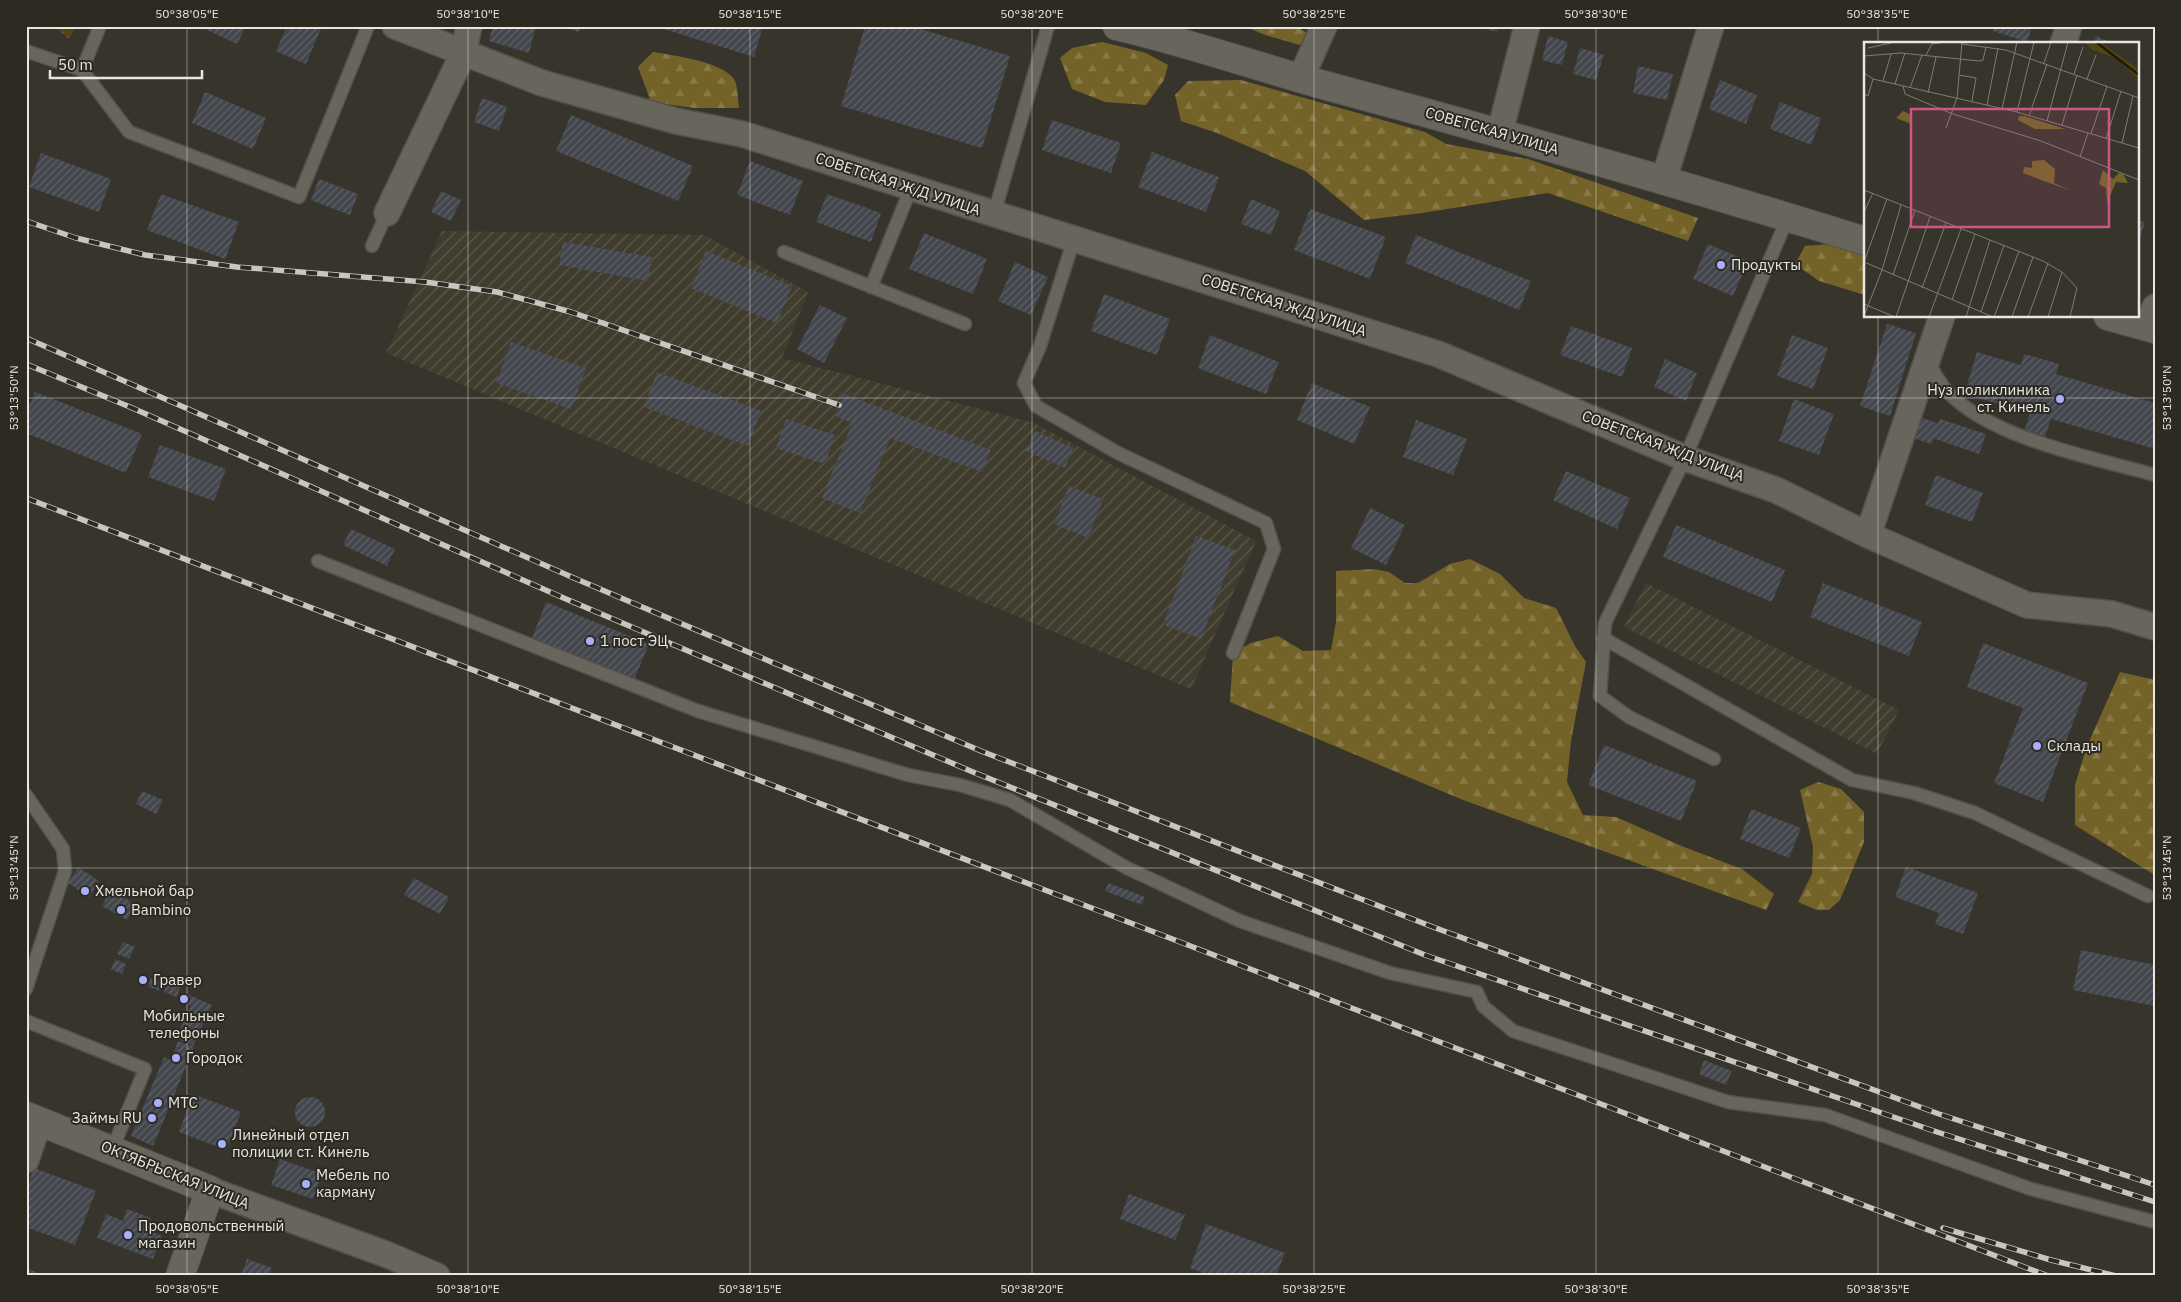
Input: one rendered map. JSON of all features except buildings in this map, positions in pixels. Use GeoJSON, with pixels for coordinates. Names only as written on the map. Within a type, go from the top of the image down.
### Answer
{"type":"FeatureCollection","features":[{"type":"Feature","properties":{"kind":"main road","name":"СОВЕТСКАЯ УЛИЦА"},"geometry":{"type":"LineString","coordinates":[[1117,26],[1173,32],[1301,78],[1664,179],[1864,241]]}},
{"type":"Feature","properties":{"kind":"main road"},"geometry":{"type":"LineString","coordinates":[[2126,318],[2153,321]]}},
{"type":"Feature","properties":{"kind":"main road","name":"ОКТЯБРЬСКАЯ УЛИЦА"},"geometry":{"type":"LineString","coordinates":[[33,1118],[210,1190]]}},
{"type":"Feature","properties":{"kind":"main road"},"geometry":{"type":"LineString","coordinates":[[180,1276],[210,1190]]}},
{"type":"Feature","properties":{"kind":"street","name":"СОВЕТСКАЯ Ж/Д УЛИЦА"},"geometry":{"type":"LineString","coordinates":[[396,26],[463,54],[542,83],[676,121],[742,134],[1438,354],[1685,458],[1776,490],[1868,535],[2027,605],[2112,614],[2155,627]]}},
{"type":"Feature","properties":{"kind":"street"},"geometry":{"type":"LineString","coordinates":[[387,213],[463,54],[469,26]]}},
{"type":"Feature","properties":{"kind":"street"},"geometry":{"type":"LineString","coordinates":[[1301,78],[1324,26]]}},
{"type":"Feature","properties":{"kind":"street"},"geometry":{"type":"LineString","coordinates":[[1500,132],[1527,26]]}},
{"type":"Feature","properties":{"kind":"street"},"geometry":{"type":"LineString","coordinates":[[1664,179],[1711,26]]}},
{"type":"Feature","properties":{"kind":"street"},"geometry":{"type":"LineString","coordinates":[[2064,42],[2069,26]]}},
{"type":"Feature","properties":{"kind":"street"},"geometry":{"type":"LineString","coordinates":[[1868,535],[1941,318]]}},
{"type":"Feature","properties":{"kind":"street"},"geometry":{"type":"LineString","coordinates":[[26,1160],[33,1118]]}},
{"type":"Feature","properties":{"kind":"street","name":"ОКТЯБРЬСКАЯ УЛИЦА"},"geometry":{"type":"LineString","coordinates":[[210,1190],[384,1266],[437,1276]]}},
{"type":"Feature","properties":{"kind":"lane"},"geometry":{"type":"LineString","coordinates":[[82,70],[100,26]]}},
{"type":"Feature","properties":{"kind":"lane"},"geometry":{"type":"LineString","coordinates":[[26,51],[82,70],[130,132],[299,197],[368,26]]}},
{"type":"Feature","properties":{"kind":"lane"},"geometry":{"type":"LineString","coordinates":[[994,214],[1048,26]]}},
{"type":"Feature","properties":{"kind":"lane"},"geometry":{"type":"LineString","coordinates":[[871,287],[910,188]]}},
{"type":"Feature","properties":{"kind":"lane"},"geometry":{"type":"LineString","coordinates":[[372,246],[387,213]]}},
{"type":"Feature","properties":{"kind":"lane"},"geometry":{"type":"LineString","coordinates":[[1714,758],[1629,717],[1600,696],[1605,622],[1685,458],[1788,217]]}},
{"type":"Feature","properties":{"kind":"lane"},"geometry":{"type":"LineString","coordinates":[[1074,239],[1040,346],[1024,383],[1036,406],[1118,453],[1266,524],[1274,550],[1234,653]]}},
{"type":"Feature","properties":{"kind":"lane"},"geometry":{"type":"LineString","coordinates":[[784,252],[965,324]]}},
{"type":"Feature","properties":{"kind":"lane"},"geometry":{"type":"LineString","coordinates":[[1927,361],[1948,392],[1973,414],[2034,442],[2155,475]]}},
{"type":"Feature","properties":{"kind":"lane"},"geometry":{"type":"LineString","coordinates":[[318,561],[698,710],[908,775],[960,785],[1010,800],[1127,868],[1240,921],[1390,973],[1477,992],[1483,1006],[1513,1030],[1728,1102],[1824,1115],[2031,1189],[2155,1222]]}},
{"type":"Feature","properties":{"kind":"lane"},"geometry":{"type":"LineString","coordinates":[[1603,638],[1852,780],[1914,793],[1975,813],[2148,896]]}},
{"type":"Feature","properties":{"kind":"lane"},"geometry":{"type":"LineString","coordinates":[[26,795],[64,848],[65,871],[26,989]]}},
{"type":"Feature","properties":{"kind":"lane"},"geometry":{"type":"LineString","coordinates":[[26,1021],[145,1069],[112,1150]]}},
{"type":"Feature","properties":{"kind":"shaded area"},"geometry":{"type":"Polygon","coordinates":[[[54,26],[76,26],[69,39],[54,26]]]}},
{"type":"Feature","properties":{"kind":"shaded area"},"geometry":{"type":"Polygon","coordinates":[[[442,231],[704,235],[808,292],[782,358],[1034,423],[1256,541],[1191,689],[386,353],[442,231]]]}},
{"type":"Feature","properties":{"kind":"shaded area"},"geometry":{"type":"Polygon","coordinates":[[[1646,583],[1899,710],[1877,754],[1624,627],[1646,583]]]}},
{"type":"Feature","properties":{"kind":"green space"},"geometry":{"type":"Polygon","coordinates":[[[1244,26],[1295,26],[1309,34],[1300,45],[1265,35],[1244,26]]]}},
{"type":"Feature","properties":{"kind":"green space"},"geometry":{"type":"Polygon","coordinates":[[[1102,42],[1146,53],[1168,65],[1164,80],[1146,105],[1105,102],[1072,89],[1060,58],[1072,48],[1102,42]]]}},
{"type":"Feature","properties":{"kind":"green space"},"geometry":{"type":"Polygon","coordinates":[[[653,52],[698,60],[730,74],[736,84],[739,108],[694,108],[651,102],[638,67],[653,52]]]}},
{"type":"Feature","properties":{"kind":"green space"},"geometry":{"type":"Polygon","coordinates":[[[1241,80],[1425,132],[1446,144],[1528,159],[1698,218],[1688,241],[1548,193],[1364,220],[1305,171],[1217,133],[1181,121],[1175,95],[1188,81],[1241,80]]]}},
{"type":"Feature","properties":{"kind":"green space"},"geometry":{"type":"Polygon","coordinates":[[[1845,243],[1864,246],[1864,295],[1819,281],[1795,264],[1805,246],[1845,243]]]}},
{"type":"Feature","properties":{"kind":"green space"},"geometry":{"type":"Polygon","coordinates":[[[1470,559],[1500,574],[1524,598],[1556,608],[1575,646],[1586,662],[1571,741],[1567,782],[1583,815],[1616,817],[1684,847],[1742,869],[1774,894],[1766,910],[1463,800],[1230,702],[1233,653],[1251,643],[1278,636],[1303,651],[1331,650],[1336,622],[1336,571],[1374,569],[1389,572],[1405,583],[1418,583],[1450,564],[1470,559]]]}},
{"type":"Feature","properties":{"kind":"green space"},"geometry":{"type":"Polygon","coordinates":[[[2120,672],[2155,680],[2155,880],[2153,874],[2075,825],[2075,785],[2087,746],[2120,672]]]}},
{"type":"Feature","properties":{"kind":"green space"},"geometry":{"type":"Polygon","coordinates":[[[1818,782],[1841,789],[1864,812],[1864,842],[1840,900],[1829,910],[1817,910],[1798,902],[1812,874],[1813,847],[1800,790],[1818,782]]]}},
{"type":"Feature","properties":{"kind":"railway"},"geometry":{"type":"LineString","coordinates":[[26,221],[76,238],[145,255],[237,267],[425,282],[497,292],[571,312],[839,405]]}},
{"type":"Feature","properties":{"kind":"railway"},"geometry":{"type":"LineString","coordinates":[[26,338],[574,578],[981,751],[1433,927],[1939,1114],[2155,1185]]}},
{"type":"Feature","properties":{"kind":"railway"},"geometry":{"type":"LineString","coordinates":[[26,364],[130,407],[566,599],[973,772],[1425,955],[1934,1131],[2155,1202]]}},
{"type":"Feature","properties":{"kind":"railway"},"geometry":{"type":"LineString","coordinates":[[26,498],[2048,1276]]}},
{"type":"Feature","properties":{"kind":"railway"},"geometry":{"type":"LineString","coordinates":[[1943,1228],[2051,1260],[2116,1276]]}},
{"type":"Feature","properties":{"kind":"place","name":"Продукты"},"geometry":{"type":"Point","coordinates":[1721,265]}},
{"type":"Feature","properties":{"kind":"place","name":"Нуз поликлиника ст. Кинель"},"geometry":{"type":"Point","coordinates":[2060,399]}},
{"type":"Feature","properties":{"kind":"place","name":"1 пост ЭЦ"},"geometry":{"type":"Point","coordinates":[590,641]}},
{"type":"Feature","properties":{"kind":"place","name":"Склады"},"geometry":{"type":"Point","coordinates":[2037,746]}},
{"type":"Feature","properties":{"kind":"place","name":"Хмельной бар"},"geometry":{"type":"Point","coordinates":[85,891]}},
{"type":"Feature","properties":{"kind":"place","name":"Bambino"},"geometry":{"type":"Point","coordinates":[121,910]}},
{"type":"Feature","properties":{"kind":"place","name":"Гравер"},"geometry":{"type":"Point","coordinates":[143,980]}},
{"type":"Feature","properties":{"kind":"place","name":"Мобильные телефоны"},"geometry":{"type":"Point","coordinates":[184,999]}},
{"type":"Feature","properties":{"kind":"place","name":"Городок"},"geometry":{"type":"Point","coordinates":[176,1058]}},
{"type":"Feature","properties":{"kind":"place","name":"МТС"},"geometry":{"type":"Point","coordinates":[158,1103]}},
{"type":"Feature","properties":{"kind":"place","name":"Займы RU"},"geometry":{"type":"Point","coordinates":[152,1118]}},
{"type":"Feature","properties":{"kind":"place","name":"Линейный отдел полиции ст. Кинель"},"geometry":{"type":"Point","coordinates":[222,1144]}},
{"type":"Feature","properties":{"kind":"place","name":"Мебель по карману"},"geometry":{"type":"Point","coordinates":[306,1184]}},
{"type":"Feature","properties":{"kind":"place","name":"Продовольственный магазин"},"geometry":{"type":"Point","coordinates":[128,1235]}}]}
